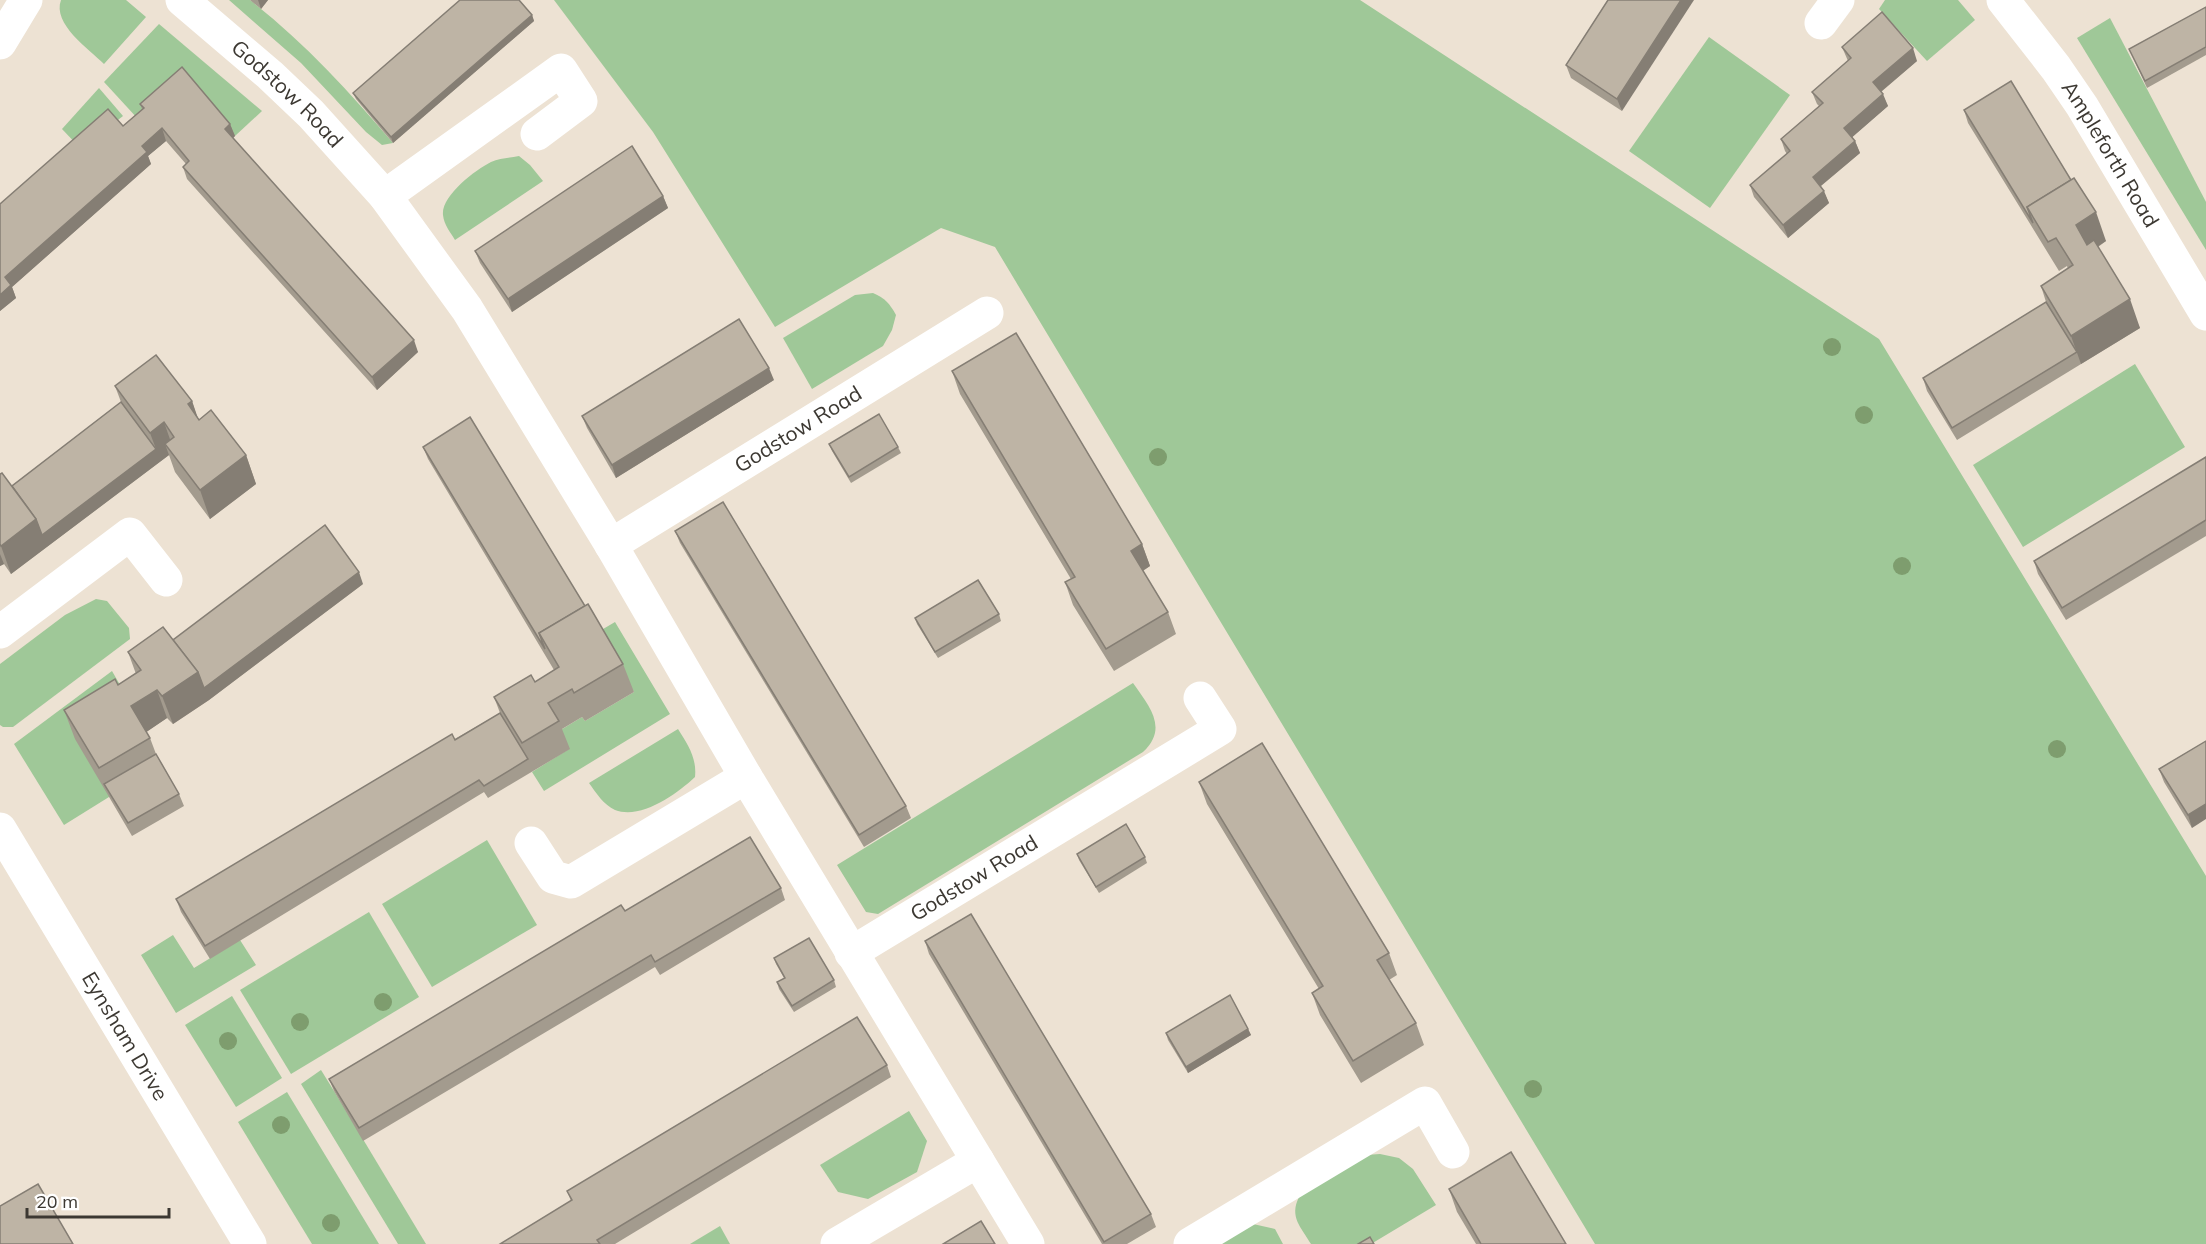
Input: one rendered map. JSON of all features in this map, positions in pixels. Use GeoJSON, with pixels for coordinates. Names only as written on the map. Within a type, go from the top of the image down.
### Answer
{"type":"FeatureCollection","features":[{"type":"Feature","properties":{"kind":"street"},"geometry":{"type":"LineString","coordinates":[[0,43],[26,0]]}},
{"type":"Feature","properties":{"kind":"street","name":"Godstow Road"},"geometry":{"type":"LineString","coordinates":[[182,0],[270,75],[311,114],[385,196],[467,309],[611,545],[746,777],[1028,1244]]}},
{"type":"Feature","properties":{"kind":"street","name":"Ampleforth Road"},"geometry":{"type":"LineString","coordinates":[[2003,0],[2056,68],[2082,106],[2206,314]]}},
{"type":"Feature","properties":{"kind":"street"},"geometry":{"type":"LineString","coordinates":[[385,196],[561,70],[581,101],[537,134]]}},
{"type":"Feature","properties":{"kind":"street","name":"Godstow Road"},"geometry":{"type":"LineString","coordinates":[[611,545],[987,313]]}},
{"type":"Feature","properties":{"kind":"street"},"geometry":{"type":"LineString","coordinates":[[0,632],[130,534],[166,580]]}},
{"type":"Feature","properties":{"kind":"street","name":"Godstow Road"},"geometry":{"type":"LineString","coordinates":[[851,953],[1220,729],[1200,698]]}},
{"type":"Feature","properties":{"kind":"street"},"geometry":{"type":"LineString","coordinates":[[531,843],[553,877],[572,882],[746,777]]}},
{"type":"Feature","properties":{"kind":"street","name":"Eynsham Drive"},"geometry":{"type":"LineString","coordinates":[[0,829],[250,1244]]}},
{"type":"Feature","properties":{"kind":"street"},"geometry":{"type":"LineString","coordinates":[[1190,1244],[1425,1103],[1454,1152]]}},
{"type":"Feature","properties":{"kind":"street"},"geometry":{"type":"LineString","coordinates":[[837,1244],[978,1161]]}},
{"type":"Feature","properties":{"kind":"green space"},"geometry":{"type":"Polygon","coordinates":[[[61,0],[126,0],[146,17],[104,64],[67,27],[60,9],[61,0]]]}},
{"type":"Feature","properties":{"kind":"green space"},"geometry":{"type":"Polygon","coordinates":[[[229,0],[250,0],[270,16],[325,68],[393,143],[382,145],[366,132],[301,63],[229,0]]]}},
{"type":"Feature","properties":{"kind":"green space"},"geometry":{"type":"Polygon","coordinates":[[[554,0],[1360,0],[1879,339],[2206,876],[2206,1244],[1595,1244],[995,247],[941,228],[775,327],[653,132],[554,0]]]}},
{"type":"Feature","properties":{"kind":"green space"},"geometry":{"type":"Polygon","coordinates":[[[1885,0],[1958,0],[1975,20],[1927,61],[1879,9],[1885,0]]]}},
{"type":"Feature","properties":{"kind":"green space"},"geometry":{"type":"Polygon","coordinates":[[[2110,18],[2206,202],[2206,250],[2077,38],[2110,18]]]}},
{"type":"Feature","properties":{"kind":"green space"},"geometry":{"type":"Polygon","coordinates":[[[159,24],[262,111],[235,136],[138,119],[104,82],[159,24]]]}},
{"type":"Feature","properties":{"kind":"green space"},"geometry":{"type":"Polygon","coordinates":[[[1709,37],[1790,95],[1710,208],[1629,151],[1709,37]]]}},
{"type":"Feature","properties":{"kind":"green space"},"geometry":{"type":"Polygon","coordinates":[[[99,88],[123,116],[81,149],[62,129],[99,88]]]}},
{"type":"Feature","properties":{"kind":"green space"},"geometry":{"type":"Polygon","coordinates":[[[519,156],[543,181],[455,240],[443,215],[447,200],[453,192],[468,177],[491,162],[519,156]]]}},
{"type":"Feature","properties":{"kind":"green space"},"geometry":{"type":"Polygon","coordinates":[[[873,293],[887,302],[896,315],[892,330],[883,346],[812,389],[783,338],[855,295],[873,293]]]}},
{"type":"Feature","properties":{"kind":"green space"},"geometry":{"type":"Polygon","coordinates":[[[2135,364],[2185,447],[2023,547],[1973,465],[2135,364]]]}},
{"type":"Feature","properties":{"kind":"green space"},"geometry":{"type":"Polygon","coordinates":[[[96,599],[107,601],[129,628],[130,639],[13,727],[0,725],[0,664],[65,615],[96,599]]]}},
{"type":"Feature","properties":{"kind":"green space"},"geometry":{"type":"Polygon","coordinates":[[[615,622],[670,714],[544,791],[532,772],[569,749],[559,731],[582,717],[585,721],[634,692],[598,632],[615,622]]]}},
{"type":"Feature","properties":{"kind":"green space"},"geometry":{"type":"Polygon","coordinates":[[[112,671],[131,704],[109,797],[64,825],[14,744],[112,671]]]}},
{"type":"Feature","properties":{"kind":"green space"},"geometry":{"type":"Polygon","coordinates":[[[1133,683],[1154,717],[1155,734],[1143,752],[878,914],[866,912],[837,865],[1133,683]]]}},
{"type":"Feature","properties":{"kind":"green space"},"geometry":{"type":"Polygon","coordinates":[[[678,729],[693,758],[695,777],[669,798],[636,811],[615,810],[600,798],[589,783],[678,729]]]}},
{"type":"Feature","properties":{"kind":"green space"},"geometry":{"type":"Polygon","coordinates":[[[487,840],[537,925],[432,987],[382,904],[487,840]]]}},
{"type":"Feature","properties":{"kind":"green space"},"geometry":{"type":"Polygon","coordinates":[[[369,912],[419,997],[291,1074],[240,990],[369,912]]]}},
{"type":"Feature","properties":{"kind":"green space"},"geometry":{"type":"Polygon","coordinates":[[[173,935],[194,968],[240,940],[256,965],[176,1013],[141,955],[173,935]]]}},
{"type":"Feature","properties":{"kind":"green space"},"geometry":{"type":"Polygon","coordinates":[[[232,996],[282,1078],[236,1107],[185,1025],[232,996]]]}},
{"type":"Feature","properties":{"kind":"green space"},"geometry":{"type":"Polygon","coordinates":[[[321,1070],[426,1244],[398,1244],[301,1084],[321,1070]]]}},
{"type":"Feature","properties":{"kind":"green space"},"geometry":{"type":"Polygon","coordinates":[[[287,1092],[379,1244],[312,1244],[238,1122],[287,1092]]]}},
{"type":"Feature","properties":{"kind":"green space"},"geometry":{"type":"Polygon","coordinates":[[[909,1111],[927,1141],[917,1172],[868,1199],[838,1192],[820,1165],[909,1111]]]}},
{"type":"Feature","properties":{"kind":"green space"},"geometry":{"type":"Polygon","coordinates":[[[1380,1154],[1399,1158],[1413,1169],[1436,1205],[1371,1244],[1311,1244],[1296,1216],[1295,1210],[1299,1197],[1366,1155],[1380,1154]]]}},
{"type":"Feature","properties":{"kind":"green space"},"geometry":{"type":"Polygon","coordinates":[[[1253,1224],[1275,1229],[1283,1244],[1220,1244],[1253,1224]]]}},
{"type":"Feature","properties":{"kind":"green space"},"geometry":{"type":"Polygon","coordinates":[[[720,1226],[730,1244],[690,1244],[720,1226]]]}},
{"type":"Feature","properties":{"kind":"building"},"geometry":{"type":"Polygon","coordinates":[[[460,0],[519,0],[532,15],[391,137],[353,93],[460,0]]]}},
{"type":"Feature","properties":{"kind":"building"},"geometry":{"type":"Polygon","coordinates":[[[1608,0],[1681,0],[1617,99],[1566,65],[1608,0]]]}},
{"type":"Feature","properties":{"kind":"building"},"geometry":{"type":"Polygon","coordinates":[[[2206,7],[2206,47],[2145,81],[2129,49],[2206,7]]]}},
{"type":"Feature","properties":{"kind":"building"},"geometry":{"type":"Polygon","coordinates":[[[1882,12],[1913,48],[1873,82],[1883,94],[1844,128],[1855,141],[1813,177],[1824,191],[1783,225],[1750,185],[1790,151],[1781,139],[1823,103],[1812,92],[1851,58],[1842,47],[1882,12]]]}},
{"type":"Feature","properties":{"kind":"building"},"geometry":{"type":"Polygon","coordinates":[[[182,67],[230,124],[225,129],[414,340],[372,377],[183,167],[189,161],[162,128],[142,146],[147,152],[5,277],[11,285],[0,295],[0,204],[108,109],[123,126],[144,108],[140,104],[182,67]]]}},
{"type":"Feature","properties":{"kind":"building"},"geometry":{"type":"Polygon","coordinates":[[[2011,81],[2071,180],[2027,207],[2033,223],[1964,110],[2011,81]]]}},
{"type":"Feature","properties":{"kind":"building"},"geometry":{"type":"Polygon","coordinates":[[[632,146],[663,196],[508,299],[475,251],[632,146]]]}},
{"type":"Feature","properties":{"kind":"building"},"geometry":{"type":"Polygon","coordinates":[[[2074,178],[2096,212],[2076,225],[2087,245],[2094,240],[2130,299],[2071,336],[2041,286],[2073,265],[2056,238],[2048,242],[2027,207],[2074,178]]]}},
{"type":"Feature","properties":{"kind":"building"},"geometry":{"type":"Polygon","coordinates":[[[2046,302],[2077,352],[1952,428],[1923,378],[2046,302]]]}},
{"type":"Feature","properties":{"kind":"building"},"geometry":{"type":"Polygon","coordinates":[[[739,319],[769,368],[612,465],[582,416],[739,319]]]}},
{"type":"Feature","properties":{"kind":"building"},"geometry":{"type":"Polygon","coordinates":[[[1016,333],[1142,544],[1131,551],[1168,612],[1106,649],[1065,582],[1075,577],[952,371],[1016,333]]]}},
{"type":"Feature","properties":{"kind":"building"},"geometry":{"type":"Polygon","coordinates":[[[156,355],[192,401],[188,404],[199,420],[211,410],[246,455],[200,490],[165,444],[174,437],[164,422],[150,433],[115,386],[156,355]]]}},
{"type":"Feature","properties":{"kind":"building"},"geometry":{"type":"Polygon","coordinates":[[[121,402],[156,449],[42,535],[36,519],[12,486],[121,402]]]}},
{"type":"Feature","properties":{"kind":"building"},"geometry":{"type":"Polygon","coordinates":[[[879,414],[898,447],[849,477],[829,444],[879,414]]]}},
{"type":"Feature","properties":{"kind":"building"},"geometry":{"type":"Polygon","coordinates":[[[470,417],[585,606],[539,633],[545,649],[423,447],[470,417]]]}},
{"type":"Feature","properties":{"kind":"building"},"geometry":{"type":"Polygon","coordinates":[[[2206,457],[2206,520],[2062,608],[2034,561],[2206,457]]]}},
{"type":"Feature","properties":{"kind":"building"},"geometry":{"type":"Polygon","coordinates":[[[2,473],[36,519],[1,546],[0,474],[2,473]]]}},
{"type":"Feature","properties":{"kind":"building"},"geometry":{"type":"Polygon","coordinates":[[[723,502],[906,806],[859,835],[675,531],[723,502]]]}},
{"type":"Feature","properties":{"kind":"building"},"geometry":{"type":"Polygon","coordinates":[[[325,525],[359,572],[204,688],[198,672],[173,640],[325,525]]]}},
{"type":"Feature","properties":{"kind":"building"},"geometry":{"type":"Polygon","coordinates":[[[978,580],[999,614],[935,652],[915,618],[978,580]]]}},
{"type":"Feature","properties":{"kind":"building"},"geometry":{"type":"Polygon","coordinates":[[[588,604],[623,664],[574,693],[572,689],[548,703],[559,721],[522,743],[494,697],[531,675],[535,682],[559,667],[539,633],[588,604]]]}},
{"type":"Feature","properties":{"kind":"building"},"geometry":{"type":"Polygon","coordinates":[[[163,627],[198,672],[162,696],[157,690],[131,706],[150,738],[99,768],[64,710],[115,679],[118,685],[141,670],[128,652],[163,627]]]}},
{"type":"Feature","properties":{"kind":"building"},"geometry":{"type":"Polygon","coordinates":[[[500,713],[528,759],[484,786],[479,780],[205,946],[176,899],[452,734],[455,740],[500,713]]]}},
{"type":"Feature","properties":{"kind":"building"},"geometry":{"type":"Polygon","coordinates":[[[2206,741],[2206,804],[2188,815],[2159,769],[2206,741]]]}},
{"type":"Feature","properties":{"kind":"building"},"geometry":{"type":"Polygon","coordinates":[[[1262,743],[1389,953],[1377,960],[1416,1023],[1353,1061],[1312,993],[1323,986],[1199,782],[1262,743]]]}},
{"type":"Feature","properties":{"kind":"building"},"geometry":{"type":"Polygon","coordinates":[[[156,754],[179,794],[128,823],[104,784],[156,754]]]}},
{"type":"Feature","properties":{"kind":"building"},"geometry":{"type":"Polygon","coordinates":[[[1126,824],[1145,857],[1096,887],[1077,854],[1126,824]]]}},
{"type":"Feature","properties":{"kind":"building"},"geometry":{"type":"Polygon","coordinates":[[[750,837],[781,888],[655,962],[651,955],[359,1128],[329,1079],[621,905],[625,911],[750,837]]]}},
{"type":"Feature","properties":{"kind":"building"},"geometry":{"type":"Polygon","coordinates":[[[971,914],[1151,1214],[1104,1242],[925,941],[971,914]]]}},
{"type":"Feature","properties":{"kind":"building"},"geometry":{"type":"Polygon","coordinates":[[[809,938],[834,980],[792,1006],[777,982],[785,978],[774,958],[809,938]]]}},
{"type":"Feature","properties":{"kind":"building"},"geometry":{"type":"Polygon","coordinates":[[[1230,995],[1248,1029],[1186,1067],[1166,1033],[1230,995]]]}},
{"type":"Feature","properties":{"kind":"building"},"geometry":{"type":"Polygon","coordinates":[[[857,1017],[887,1065],[597,1240],[600,1244],[500,1244],[572,1200],[567,1191],[857,1017]]]}},
{"type":"Feature","properties":{"kind":"building"},"geometry":{"type":"Polygon","coordinates":[[[1511,1152],[1566,1244],[1481,1244],[1449,1189],[1511,1152]]]}},
{"type":"Feature","properties":{"kind":"building"},"geometry":{"type":"Polygon","coordinates":[[[38,1184],[73,1244],[0,1244],[0,1206],[38,1184]]]}},
{"type":"Feature","properties":{"kind":"building"},"geometry":{"type":"Polygon","coordinates":[[[981,1221],[995,1244],[943,1244],[981,1221]]]}},
{"type":"Feature","properties":{"kind":"building"},"geometry":{"type":"Polygon","coordinates":[[[1370,1237],[1374,1244],[1358,1244],[1370,1237]]]}}]}
